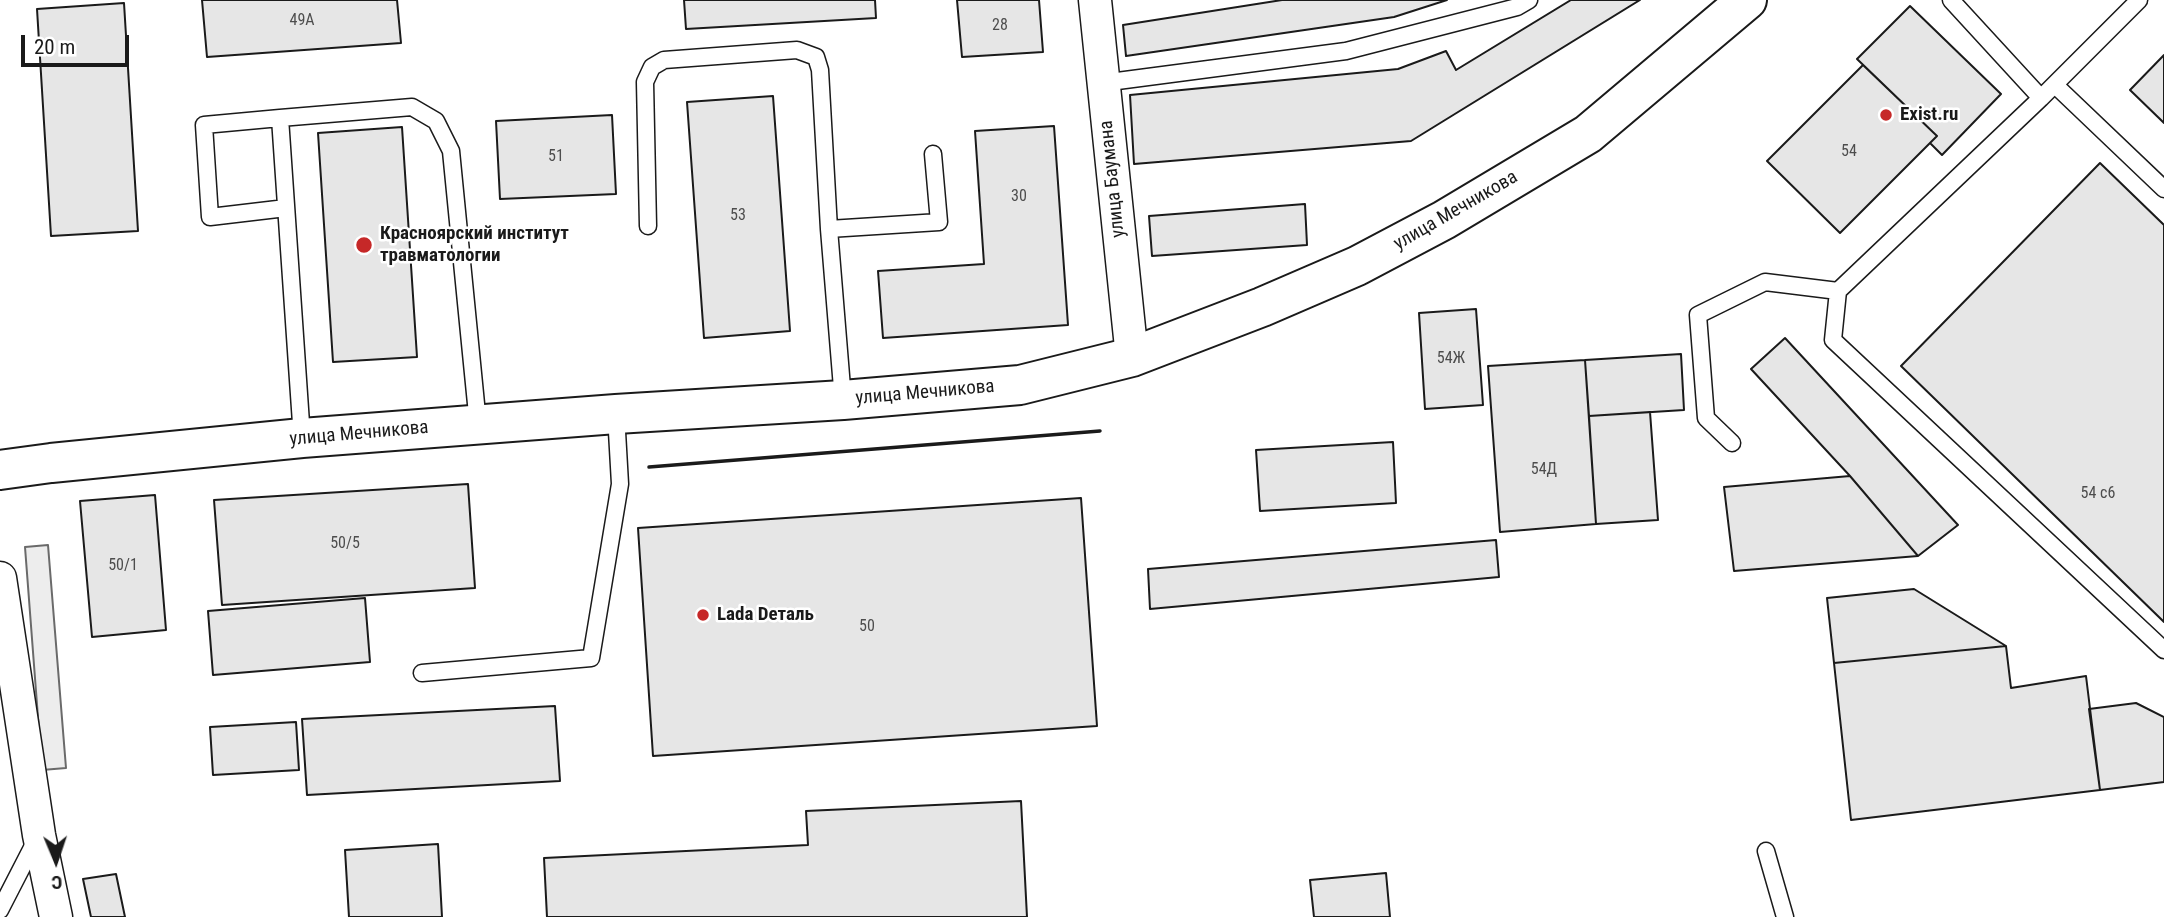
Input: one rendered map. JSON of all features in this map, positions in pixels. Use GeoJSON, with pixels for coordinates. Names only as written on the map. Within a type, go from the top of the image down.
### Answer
{"type":"FeatureCollection","features":[{"type":"Feature","properties":{"kind":"street","name":"улица Баумана"},"geometry":{"type":"LineString","coordinates":[[1095,0],[1132,357]]}},
{"type":"Feature","properties":{"kind":"street","name":"улица Мечникова"},"geometry":{"type":"LineString","coordinates":[[0,470],[302,438],[1020,385],[1132,357],[1262,307],[1357,266],[1444,220],[1588,135],[1747,0]]}},
{"type":"Feature","properties":{"kind":"street"},"geometry":{"type":"LineString","coordinates":[[0,578],[39,835],[56,917]]}},
{"type":"Feature","properties":{"kind":"lane"},"geometry":{"type":"LineString","coordinates":[[1102,83],[1346,51],[1517,7],[1530,0]]}},
{"type":"Feature","properties":{"kind":"lane"},"geometry":{"type":"LineString","coordinates":[[1951,0],[2040,98]]}},
{"type":"Feature","properties":{"kind":"lane"},"geometry":{"type":"LineString","coordinates":[[2139,0],[2055,85],[1838,291],[1833,340],[2164,650]]}},
{"type":"Feature","properties":{"kind":"lane"},"geometry":{"type":"LineString","coordinates":[[648,226],[644,103],[645,82],[652,67],[664,60],[797,50],[816,57],[820,69],[829,229],[843,400]]}},
{"type":"Feature","properties":{"kind":"lane"},"geometry":{"type":"LineString","coordinates":[[2055,85],[2164,189]]}},
{"type":"Feature","properties":{"kind":"lane"},"geometry":{"type":"LineString","coordinates":[[286,208],[210,217],[204,125],[412,107],[436,121],[451,151],[478,424]]}},
{"type":"Feature","properties":{"kind":"lane"},"geometry":{"type":"LineString","coordinates":[[280,118],[302,438]]}},
{"type":"Feature","properties":{"kind":"lane"},"geometry":{"type":"LineString","coordinates":[[829,229],[939,222],[933,154]]}},
{"type":"Feature","properties":{"kind":"lane"},"geometry":{"type":"LineString","coordinates":[[1732,443],[1706,418],[1698,315],[1765,282],[1838,291]]}},
{"type":"Feature","properties":{"kind":"lane"},"geometry":{"type":"LineString","coordinates":[[422,673],[591,657],[620,484],[617,414]]}},
{"type":"Feature","properties":{"kind":"lane"},"geometry":{"type":"LineString","coordinates":[[0,910],[39,835]]}},
{"type":"Feature","properties":{"kind":"lane"},"geometry":{"type":"LineString","coordinates":[[1766,851],[1785,917]]}},
{"type":"Feature","properties":{"kind":"shaded area"},"geometry":{"type":"Polygon","coordinates":[[[48,545],[66,768],[42,770],[25,547],[48,545]]]}},
{"type":"Feature","properties":{"kind":"building"},"geometry":{"type":"Polygon","coordinates":[[[202,0],[397,0],[401,43],[207,57],[202,0]]]}},
{"type":"Feature","properties":{"kind":"building"},"geometry":{"type":"Polygon","coordinates":[[[684,0],[875,0],[876,18],[686,29],[684,0]]]}},
{"type":"Feature","properties":{"kind":"building"},"geometry":{"type":"Polygon","coordinates":[[[957,0],[1039,0],[1043,52],[962,57],[957,0]]]}},
{"type":"Feature","properties":{"kind":"building"},"geometry":{"type":"Polygon","coordinates":[[[1282,0],[1447,0],[1394,17],[1126,56],[1123,25],[1282,0]]]}},
{"type":"Feature","properties":{"kind":"building"},"geometry":{"type":"Polygon","coordinates":[[[1571,0],[1640,0],[1411,141],[1134,164],[1130,95],[1398,69],[1446,51],[1456,70],[1571,0]]]}},
{"type":"Feature","properties":{"kind":"building"},"geometry":{"type":"Polygon","coordinates":[[[124,3],[138,231],[51,236],[37,9],[124,3]]]}},
{"type":"Feature","properties":{"kind":"building"},"geometry":{"type":"Polygon","coordinates":[[[1910,6],[2001,94],[1942,155],[1930,143],[1937,136],[1857,59],[1910,6]]]}},
{"type":"Feature","properties":{"kind":"building"},"geometry":{"type":"Polygon","coordinates":[[[2164,55],[2164,123],[2130,90],[2164,55]]]}},
{"type":"Feature","properties":{"kind":"building"},"geometry":{"type":"Polygon","coordinates":[[[1863,65],[1937,136],[1840,233],[1767,161],[1863,65]]]}},
{"type":"Feature","properties":{"kind":"building"},"geometry":{"type":"Polygon","coordinates":[[[773,96],[790,331],[704,338],[687,102],[773,96]]]}},
{"type":"Feature","properties":{"kind":"building"},"geometry":{"type":"Polygon","coordinates":[[[612,115],[616,194],[500,199],[496,121],[612,115]]]}},
{"type":"Feature","properties":{"kind":"building"},"geometry":{"type":"Polygon","coordinates":[[[1054,126],[1068,325],[883,338],[878,271],[984,264],[975,131],[1054,126]]]}},
{"type":"Feature","properties":{"kind":"building"},"geometry":{"type":"Polygon","coordinates":[[[402,127],[417,357],[333,362],[318,133],[402,127]]]}},
{"type":"Feature","properties":{"kind":"building"},"geometry":{"type":"Polygon","coordinates":[[[2100,163],[2164,225],[2164,622],[1901,366],[2100,163]]]}},
{"type":"Feature","properties":{"kind":"building"},"geometry":{"type":"Polygon","coordinates":[[[1305,204],[1307,245],[1152,256],[1149,216],[1305,204]]]}},
{"type":"Feature","properties":{"kind":"building"},"geometry":{"type":"Polygon","coordinates":[[[1476,309],[1483,405],[1425,409],[1419,313],[1476,309]]]}},
{"type":"Feature","properties":{"kind":"building"},"geometry":{"type":"Polygon","coordinates":[[[1785,338],[1958,525],[1918,556],[1850,476],[1751,369],[1785,338]]]}},
{"type":"Feature","properties":{"kind":"building"},"geometry":{"type":"Polygon","coordinates":[[[1681,354],[1684,410],[1589,416],[1585,360],[1681,354]]]}},
{"type":"Feature","properties":{"kind":"building"},"geometry":{"type":"Polygon","coordinates":[[[1585,360],[1596,524],[1500,532],[1488,366],[1585,360]]]}},
{"type":"Feature","properties":{"kind":"building"},"geometry":{"type":"Polygon","coordinates":[[[1650,412],[1658,520],[1596,524],[1589,416],[1650,412]]]}},
{"type":"Feature","properties":{"kind":"building"},"geometry":{"type":"Polygon","coordinates":[[[1393,442],[1396,503],[1260,511],[1256,450],[1393,442]]]}},
{"type":"Feature","properties":{"kind":"building"},"geometry":{"type":"Polygon","coordinates":[[[1850,476],[1918,556],[1734,571],[1724,487],[1850,476]]]}},
{"type":"Feature","properties":{"kind":"building"},"geometry":{"type":"Polygon","coordinates":[[[468,484],[475,588],[222,605],[214,500],[468,484]]]}},
{"type":"Feature","properties":{"kind":"building"},"geometry":{"type":"Polygon","coordinates":[[[155,495],[166,630],[92,637],[80,501],[155,495]]]}},
{"type":"Feature","properties":{"kind":"building"},"geometry":{"type":"Polygon","coordinates":[[[1081,498],[1097,726],[653,756],[638,528],[1081,498]]]}},
{"type":"Feature","properties":{"kind":"building"},"geometry":{"type":"Polygon","coordinates":[[[1496,540],[1499,577],[1150,609],[1148,569],[1496,540]]]}},
{"type":"Feature","properties":{"kind":"building"},"geometry":{"type":"Polygon","coordinates":[[[1914,589],[2006,646],[1834,663],[1827,598],[1914,589]]]}},
{"type":"Feature","properties":{"kind":"building"},"geometry":{"type":"Polygon","coordinates":[[[365,598],[370,662],[213,675],[208,611],[365,598]]]}},
{"type":"Feature","properties":{"kind":"building"},"geometry":{"type":"Polygon","coordinates":[[[2006,646],[2011,688],[2086,676],[2100,790],[1851,820],[1834,663],[2006,646]]]}},
{"type":"Feature","properties":{"kind":"building"},"geometry":{"type":"Polygon","coordinates":[[[2136,703],[2164,717],[2164,782],[2100,790],[2089,709],[2136,703]]]}},
{"type":"Feature","properties":{"kind":"building"},"geometry":{"type":"Polygon","coordinates":[[[555,706],[560,781],[307,795],[302,719],[555,706]]]}},
{"type":"Feature","properties":{"kind":"building"},"geometry":{"type":"Polygon","coordinates":[[[296,722],[299,770],[213,775],[210,727],[296,722]]]}},
{"type":"Feature","properties":{"kind":"building"},"geometry":{"type":"Polygon","coordinates":[[[1021,801],[1027,917],[547,917],[544,858],[808,845],[806,811],[1021,801]]]}},
{"type":"Feature","properties":{"kind":"building"},"geometry":{"type":"Polygon","coordinates":[[[438,844],[442,917],[349,917],[345,850],[438,844]]]}},
{"type":"Feature","properties":{"kind":"building"},"geometry":{"type":"Polygon","coordinates":[[[1386,873],[1390,917],[1314,917],[1310,880],[1386,873]]]}},
{"type":"Feature","properties":{"kind":"building"},"geometry":{"type":"Polygon","coordinates":[[[116,874],[125,917],[91,917],[83,879],[116,874]]]}},
{"type":"Feature","properties":{"kind":"wall"},"geometry":{"type":"LineString","coordinates":[[649,467],[1100,431]]}},
{"type":"Feature","properties":{"kind":"place","name":"Exist.ru"},"geometry":{"type":"Point","coordinates":[1886,115]}},
{"type":"Feature","properties":{"kind":"place","name":"Красноярский институт травматологии"},"geometry":{"type":"Point","coordinates":[364,245]}},
{"type":"Feature","properties":{"kind":"place","name":"Lada Dеталь"},"geometry":{"type":"Point","coordinates":[703,615]}}]}
